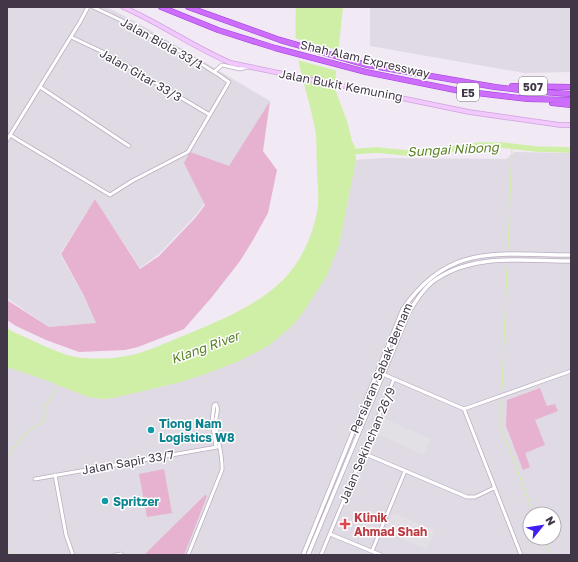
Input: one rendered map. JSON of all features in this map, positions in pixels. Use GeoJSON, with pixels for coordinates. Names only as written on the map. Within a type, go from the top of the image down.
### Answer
{"type":"FeatureCollection","features":[{"type":"Feature","properties":{"kind":"highway","name":"Shah Alam Expressway"},"geometry":{"type":"LineString","coordinates":[[161,7],[218,30],[275,48],[366,72],[460,91],[528,99],[571,100]]}},
{"type":"Feature","properties":{"kind":"highway","name":"Shah Alam Expressway"},"geometry":{"type":"LineString","coordinates":[[188,7],[280,40],[367,65],[528,91],[571,94]]}},
{"type":"Feature","properties":{"kind":"highway","name":"507"},"geometry":{"type":"LineString","coordinates":[[495,86],[571,87]]}},
{"type":"Feature","properties":{"kind":"highway","name":"507"},"geometry":{"type":"LineString","coordinates":[[528,99],[571,105]]}},
{"type":"Feature","properties":{"kind":"main road","name":"Jalan Bukit Kemuning"},"geometry":{"type":"LineString","coordinates":[[123,7],[157,23],[212,55],[231,63],[469,112],[560,125],[571,125]]}},
{"type":"Feature","properties":{"kind":"street"},"geometry":{"type":"LineString","coordinates":[[7,140],[88,7]]}},
{"type":"Feature","properties":{"kind":"street","name":"Jalan Biola 33/1"},"geometry":{"type":"LineString","coordinates":[[93,7],[122,21],[214,72],[229,82],[210,116]]}},
{"type":"Feature","properties":{"kind":"street","name":"Jalan Gitar 33/3"},"geometry":{"type":"LineString","coordinates":[[71,37],[109,55],[210,116]]}},
{"type":"Feature","properties":{"kind":"street"},"geometry":{"type":"LineString","coordinates":[[214,72],[222,65],[240,69],[248,67]]}},
{"type":"Feature","properties":{"kind":"street"},"geometry":{"type":"LineString","coordinates":[[40,86],[129,146]]}},
{"type":"Feature","properties":{"kind":"street"},"geometry":{"type":"LineString","coordinates":[[10,135],[110,195],[132,181],[188,152],[210,116]]}},
{"type":"Feature","properties":{"kind":"street","name":"Persiaran Sabak Bernam"},"geometry":{"type":"LineString","coordinates":[[303,555],[403,309],[421,286],[441,270],[456,262],[487,255],[571,255]]}},
{"type":"Feature","properties":{"kind":"street","name":"Persiaran Sabak Bernam"},"geometry":{"type":"LineString","coordinates":[[308,555],[409,312],[417,298],[431,284],[444,275],[459,268],[483,262],[571,261]]}},
{"type":"Feature","properties":{"kind":"street"},"geometry":{"type":"LineString","coordinates":[[378,372],[464,409],[571,370]]}},
{"type":"Feature","properties":{"kind":"street","name":"Jalan Sekinchan 26/9"},"geometry":{"type":"LineString","coordinates":[[321,555],[394,379]]}},
{"type":"Feature","properties":{"kind":"street"},"geometry":{"type":"LineString","coordinates":[[188,555],[222,470],[223,461],[218,446],[212,421],[214,405],[216,404],[218,407],[216,422],[218,446]]}},
{"type":"Feature","properties":{"kind":"street"},"geometry":{"type":"LineString","coordinates":[[464,409],[521,555]]}},
{"type":"Feature","properties":{"kind":"street","name":"Jalan Sapir 33/7"},"geometry":{"type":"LineString","coordinates":[[35,478],[218,446]]}},
{"type":"Feature","properties":{"kind":"street"},"geometry":{"type":"LineString","coordinates":[[363,453],[467,497],[475,497],[494,488]]}},
{"type":"Feature","properties":{"kind":"street"},"geometry":{"type":"LineString","coordinates":[[372,551],[405,471]]}},
{"type":"Feature","properties":{"kind":"street"},"geometry":{"type":"LineString","coordinates":[[55,475],[66,535],[73,555]]}},
{"type":"Feature","properties":{"kind":"street"},"geometry":{"type":"LineString","coordinates":[[330,534],[381,555]]}},
{"type":"Feature","properties":{"kind":"street"},"geometry":{"type":"LineString","coordinates":[[115,555],[121,554]]}},
{"type":"Feature","properties":{"kind":"shaded area"},"geometry":{"type":"Polygon","coordinates":[[[7,7],[107,7],[138,23],[270,101],[212,194],[196,215],[159,254],[140,268],[95,199],[60,254],[84,297],[96,323],[49,327],[7,298],[7,7]]]}},
{"type":"Feature","properties":{"kind":"shaded area"},"geometry":{"type":"Polygon","coordinates":[[[370,7],[571,7],[571,72],[525,73],[370,46],[370,7]]]}},
{"type":"Feature","properties":{"kind":"shaded area"},"geometry":{"type":"Polygon","coordinates":[[[270,101],[263,151],[277,170],[268,213],[240,261],[212,297],[184,329],[138,347],[125,350],[79,352],[46,340],[16,326],[7,320],[7,300],[49,327],[96,323],[84,296],[61,254],[95,199],[140,269],[159,256],[196,217],[205,205],[184,163],[190,152],[229,166],[270,101]]]}},
{"type":"Feature","properties":{"kind":"shaded area"},"geometry":{"type":"Polygon","coordinates":[[[514,152],[571,153],[571,555],[7,555],[7,367],[43,379],[88,397],[101,399],[113,398],[177,383],[239,361],[268,346],[302,314],[326,277],[339,245],[356,160],[382,158],[506,159],[514,152]]]}},
{"type":"Feature","properties":{"kind":"shaded area"},"geometry":{"type":"Polygon","coordinates":[[[540,388],[547,406],[555,404],[558,411],[535,420],[545,445],[525,453],[530,467],[523,470],[506,426],[507,400],[540,388]]]}},
{"type":"Feature","properties":{"kind":"shaded area"},"geometry":{"type":"Polygon","coordinates":[[[383,418],[431,439],[424,455],[377,434],[383,418]]]}},
{"type":"Feature","properties":{"kind":"shaded area"},"geometry":{"type":"Polygon","coordinates":[[[164,469],[172,513],[147,517],[139,474],[164,469]]]}},
{"type":"Feature","properties":{"kind":"shaded area"},"geometry":{"type":"Polygon","coordinates":[[[205,495],[207,496],[184,555],[144,555],[205,495]]]}},
{"type":"Feature","properties":{"kind":"shaded area"},"geometry":{"type":"Polygon","coordinates":[[[393,513],[435,530],[427,550],[385,531],[393,513]]]}},
{"type":"Feature","properties":{"kind":"water","name":"Klang River"},"geometry":{"type":"Polygon","coordinates":[[[296,7],[343,7],[335,82],[336,92],[355,147],[356,160],[339,245],[326,277],[302,314],[293,325],[268,346],[239,361],[177,383],[113,398],[101,399],[88,397],[43,379],[7,367],[7,328],[48,348],[67,355],[100,359],[116,358],[139,353],[159,346],[233,314],[247,307],[272,290],[290,272],[302,255],[311,235],[318,205],[316,135],[298,58],[296,45],[296,7]]]}},
{"type":"Feature","properties":{"kind":"pier"},"geometry":{"type":"Polygon","coordinates":[[[294,38],[341,51],[338,71],[297,60],[294,38]]]}},
{"type":"Feature","properties":{"kind":"waterway","name":"Sungai Nibong"},"geometry":{"type":"LineString","coordinates":[[350,152],[376,150],[408,153],[479,145],[571,150]]}},
{"type":"Feature","properties":{"kind":"waterway"},"geometry":{"type":"LineString","coordinates":[[508,249],[512,147]]}},
{"type":"Feature","properties":{"kind":"waterway"},"geometry":{"type":"LineString","coordinates":[[502,390],[507,268]]}},
{"type":"Feature","properties":{"kind":"waterway"},"geometry":{"type":"LineString","coordinates":[[7,458],[26,433],[45,420],[45,407],[59,385]]}},
{"type":"Feature","properties":{"kind":"waterway"},"geometry":{"type":"LineString","coordinates":[[501,400],[501,428],[531,506]]}},
{"type":"Feature","properties":{"kind":"waterway"},"geometry":{"type":"LineString","coordinates":[[547,546],[550,555]]}},
{"type":"Feature","properties":{"kind":"waterway"},"geometry":{"type":"LineString","coordinates":[[7,550],[13,555]]}},
{"type":"Feature","properties":{"kind":"place","name":"Tiong Nam Logistics W8"},"geometry":{"type":"Point","coordinates":[151,430]}},
{"type":"Feature","properties":{"kind":"place","name":"Spritzer"},"geometry":{"type":"Point","coordinates":[105,501]}},
{"type":"Feature","properties":{"kind":"place","name":"Klinik Ahmad Shah"},"geometry":{"type":"Point","coordinates":[345,524]}}]}
